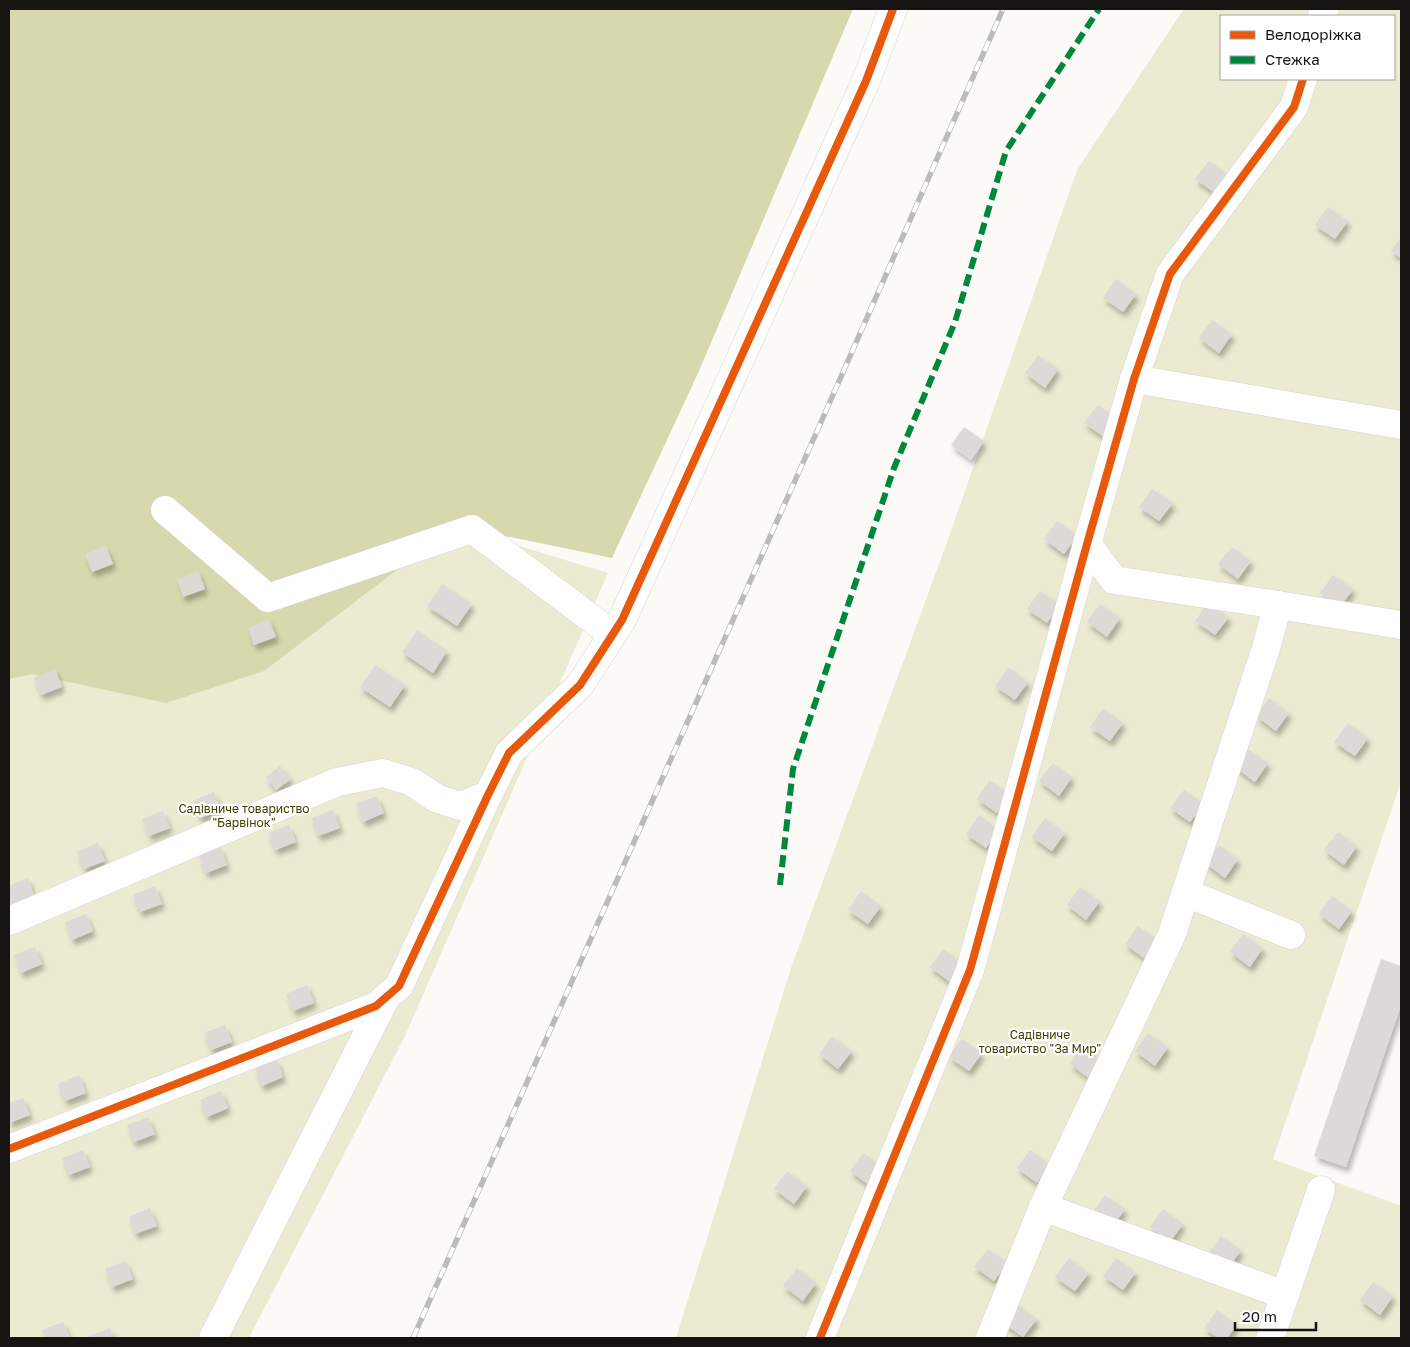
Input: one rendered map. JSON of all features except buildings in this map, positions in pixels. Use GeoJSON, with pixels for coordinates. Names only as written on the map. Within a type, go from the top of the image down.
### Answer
{"type":"FeatureCollection","features":[{"type":"Feature","properties":{"kind":"street"},"geometry":{"type":"LineString","coordinates":[[9,1148],[376,1006],[399,986],[509,753],[580,685],[622,620],[866,81],[894,9]]}},
{"type":"Feature","properties":{"kind":"street"},"geometry":{"type":"LineString","coordinates":[[820,1338],[970,970],[1134,379],[1170,274],[1294,107],[1303,80]]}},
{"type":"Feature","properties":{"kind":"street"},"geometry":{"type":"LineString","coordinates":[[1134,379],[1401,425]]}},
{"type":"Feature","properties":{"kind":"street"},"geometry":{"type":"LineString","coordinates":[[165,510],[268,598],[472,529],[612,634]]}},
{"type":"Feature","properties":{"kind":"street"},"geometry":{"type":"LineString","coordinates":[[1087,544],[1114,580],[1401,625]]}},
{"type":"Feature","properties":{"kind":"street"},"geometry":{"type":"LineString","coordinates":[[990,1338],[1043,1207],[1172,934],[1266,648],[1278,605]]}},
{"type":"Feature","properties":{"kind":"street"},"geometry":{"type":"LineString","coordinates":[[9,921],[337,782],[383,773],[412,782],[436,798],[460,806],[488,795]]}},
{"type":"Feature","properties":{"kind":"street"},"geometry":{"type":"LineString","coordinates":[[1186,893],[1291,935]]}},
{"type":"Feature","properties":{"kind":"street"},"geometry":{"type":"LineString","coordinates":[[213,1338],[385,999]]}},
{"type":"Feature","properties":{"kind":"street"},"geometry":{"type":"LineString","coordinates":[[1270,1338],[1321,1190]]}},
{"type":"Feature","properties":{"kind":"street"},"geometry":{"type":"LineString","coordinates":[[1043,1207],[1285,1295]]}},
{"type":"Feature","properties":{"kind":"green space"},"geometry":{"type":"Polygon","coordinates":[[[9,9],[853,9],[699,371],[612,558],[447,524],[410,560],[264,671],[166,703],[32,674],[9,679],[9,9]]]}},
{"type":"Feature","properties":{"kind":"green space","name":"Садівниче товариство \"За Мир\""},"geometry":{"type":"Polygon","coordinates":[[[1184,9],[1401,9],[1401,782],[1273,1159],[1401,1206],[1401,1338],[676,1338],[791,968],[946,545],[1077,170],[1184,9]]]}},
{"type":"Feature","properties":{"kind":"green space","name":"Садівниче товариство \"Барвінок\""},"geometry":{"type":"Polygon","coordinates":[[[447,524],[608,573],[405,1036],[249,1338],[9,1338],[9,545],[447,524]]]}},
{"type":"Feature","properties":{"kind":"railway"},"geometry":{"type":"LineString","coordinates":[[413,1338],[1003,9]]}},
{"type":"Feature","properties":{"kind":"marked path"},"geometry":{"type":"LineString","coordinates":[[780,885],[793,769],[894,468],[955,322],[1006,151],[1099,9]]}},
{"type":"Feature","properties":{"kind":"cycle path"},"geometry":{"type":"LineString","coordinates":[[9,1149],[376,1006],[399,986],[509,753],[580,685],[622,620],[866,81],[893,9]]}},
{"type":"Feature","properties":{"kind":"cycle path"},"geometry":{"type":"LineString","coordinates":[[820,1338],[970,970],[1134,379],[1170,274],[1294,107],[1303,80]]}}]}
